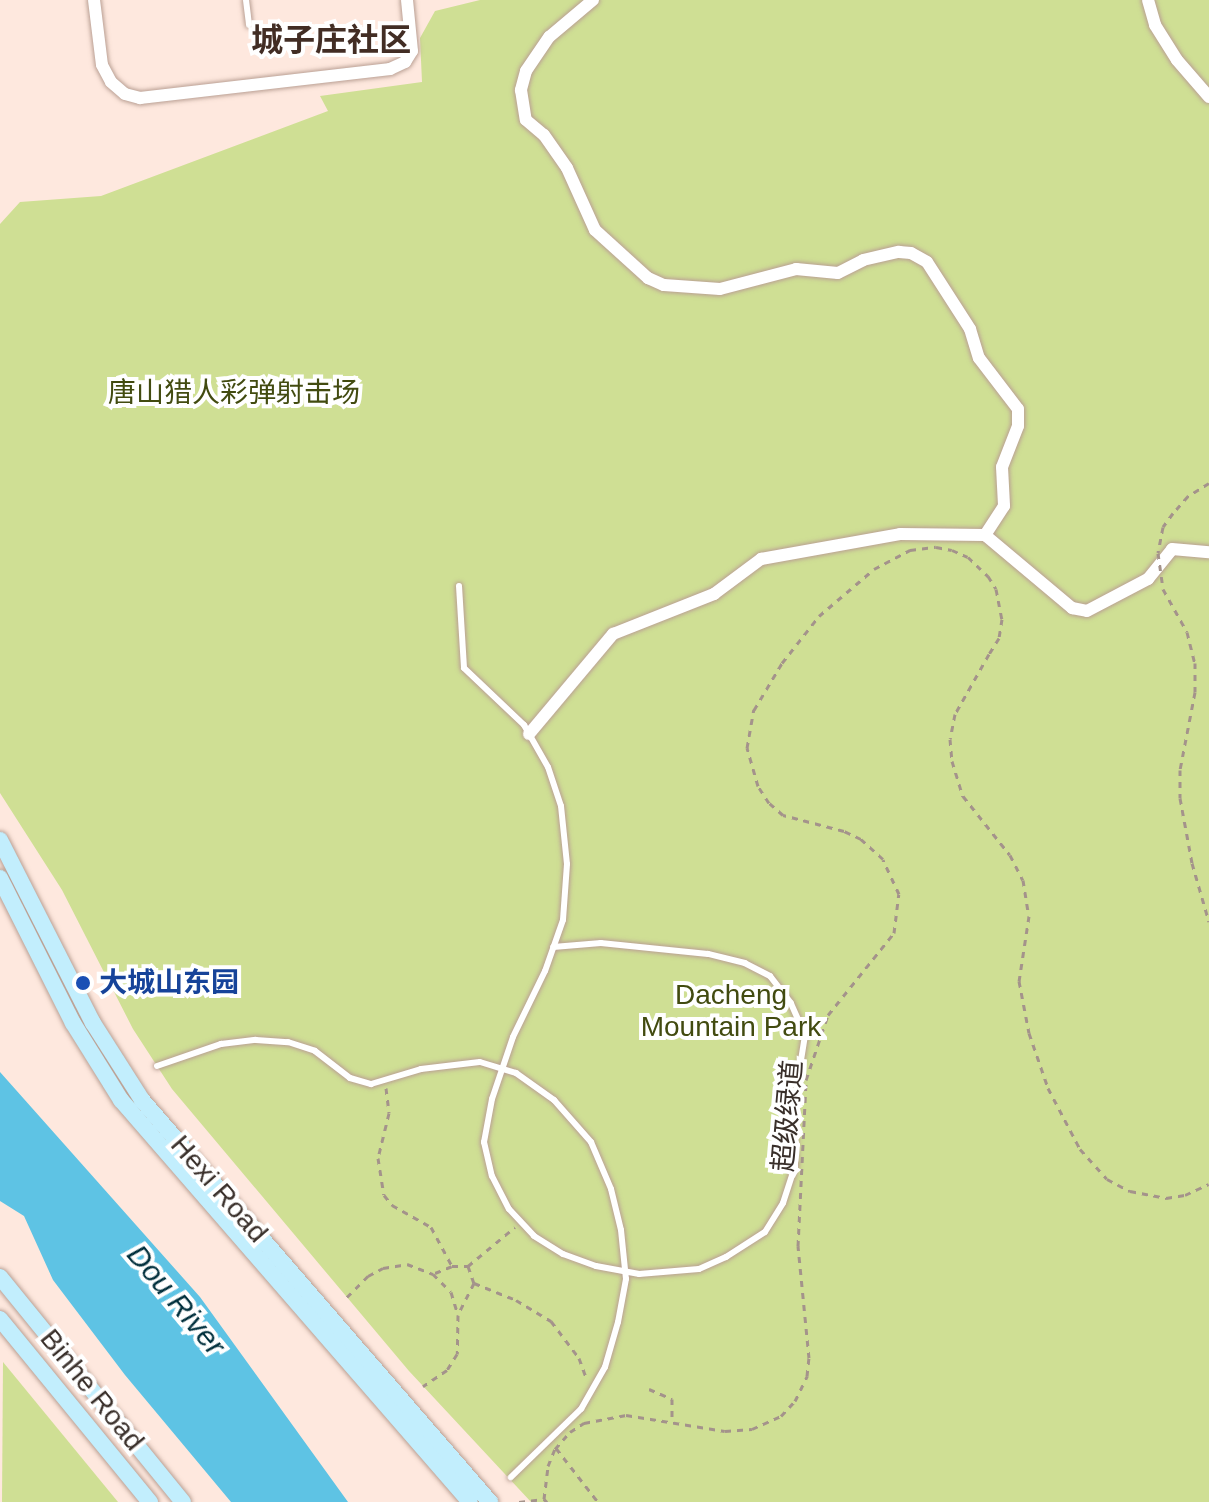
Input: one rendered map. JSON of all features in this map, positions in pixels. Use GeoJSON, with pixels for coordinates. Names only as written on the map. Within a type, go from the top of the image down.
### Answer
{"type":"FeatureCollection","features":[{"type":"Feature","properties":{"kind":"street"},"geometry":{"type":"LineString","coordinates":[[94,0],[102,65],[111,82],[125,94],[140,98],[390,69],[405,62],[412,51],[407,0]]}},
{"type":"Feature","properties":{"kind":"street"},"geometry":{"type":"LineString","coordinates":[[593,0],[549,37],[526,71],[521,90],[526,120],[544,135],[567,168],[595,230],[648,278],[664,285],[720,289],[796,269],[838,273],[863,260],[899,252],[911,253],[927,262],[970,329],[979,358],[1018,409],[1018,426],[1002,467],[1004,506],[985,535]]}},
{"type":"Feature","properties":{"kind":"street"},"geometry":{"type":"LineString","coordinates":[[1148,0],[1155,25],[1177,60],[1209,97]]}},
{"type":"Feature","properties":{"kind":"street"},"geometry":{"type":"LineString","coordinates":[[529,734],[613,634],[714,594],[761,559],[900,534],[985,535],[1072,608],[1087,611],[1148,579],[1172,549],[1209,552]]}},
{"type":"Feature","properties":{"kind":"street","name":"Hexi Road"},"geometry":{"type":"LineString","coordinates":[[0,840],[93,1023],[142,1100],[490,1502]]}},
{"type":"Feature","properties":{"kind":"street","name":"Hexi Road"},"geometry":{"type":"LineString","coordinates":[[0,878],[73,1023],[121,1100],[470,1502]]}},
{"type":"Feature","properties":{"kind":"street","name":"Binhe Road"},"geometry":{"type":"LineString","coordinates":[[0,1277],[183,1502]]}},
{"type":"Feature","properties":{"kind":"street","name":"Binhe Road"},"geometry":{"type":"LineString","coordinates":[[0,1319],[150,1502]]}},
{"type":"Feature","properties":{"kind":"lane"},"geometry":{"type":"LineString","coordinates":[[246,0],[249,25]]}},
{"type":"Feature","properties":{"kind":"lane"},"geometry":{"type":"LineString","coordinates":[[459,586],[464,668],[478,685],[503,702],[529,734],[548,767],[561,806],[567,864],[563,920],[513,1037],[492,1099],[484,1142],[492,1176],[509,1209],[534,1236],[563,1254],[596,1266],[639,1274],[699,1269],[726,1257],[765,1232],[783,1203],[795,1167],[794,1104],[805,1035],[791,1003],[770,976],[745,963],[677,949],[601,943],[553,947]]}},
{"type":"Feature","properties":{"kind":"lane"},"geometry":{"type":"LineString","coordinates":[[157,1066],[221,1044],[272,1041],[315,1051],[350,1078],[371,1084],[421,1069],[480,1062],[516,1073],[541,1091],[591,1142],[611,1189],[621,1230],[626,1279],[605,1367],[581,1409],[511,1477]]}},
{"type":"Feature","properties":{"kind":"path"},"geometry":{"type":"LineString","coordinates":[[1209,483],[1188,496],[1173,513],[1163,527],[1158,553],[1163,589],[1187,632],[1195,663],[1195,692],[1180,770],[1180,798],[1192,863],[1209,922]]}},
{"type":"Feature","properties":{"kind":"path","name":"超级绿道"},"geometry":{"type":"LineString","coordinates":[[519,1502],[546,1501],[548,1466],[555,1449],[577,1428],[599,1419],[626,1415],[725,1431],[752,1429],[781,1416],[802,1388],[809,1358],[798,1246],[806,1080],[828,1015],[854,978],[885,948],[899,917],[896,882],[874,850],[844,831],[783,815],[763,794],[750,767],[747,748],[754,710],[788,654],[819,616],[874,569],[910,550],[936,547],[968,557],[988,576],[996,589],[1002,619],[999,638],[961,699],[950,739],[955,775],[971,808],[1010,855],[1023,880],[1029,916],[1020,957],[1023,1008],[1044,1077],[1064,1120],[1092,1165],[1130,1191],[1166,1198],[1185,1195],[1209,1184]]}},
{"type":"Feature","properties":{"kind":"path"},"geometry":{"type":"LineString","coordinates":[[386,1080],[389,1113],[378,1158],[379,1181],[392,1205],[431,1227],[452,1266]]}},
{"type":"Feature","properties":{"kind":"path"},"geometry":{"type":"LineString","coordinates":[[433,1274],[452,1266],[468,1266],[521,1223]]}},
{"type":"Feature","properties":{"kind":"path"},"geometry":{"type":"LineString","coordinates":[[347,1297],[368,1276],[383,1268],[407,1264],[433,1274],[451,1292],[458,1315],[457,1354],[447,1370],[423,1386]]}},
{"type":"Feature","properties":{"kind":"path"},"geometry":{"type":"LineString","coordinates":[[458,1315],[474,1283],[468,1266]]}},
{"type":"Feature","properties":{"kind":"path"},"geometry":{"type":"LineString","coordinates":[[474,1283],[516,1300],[551,1321],[579,1358],[591,1392]]}},
{"type":"Feature","properties":{"kind":"path"},"geometry":{"type":"LineString","coordinates":[[649,1389],[672,1399],[672,1421]]}},
{"type":"Feature","properties":{"kind":"path"},"geometry":{"type":"LineString","coordinates":[[548,1438],[598,1502]]}},
{"type":"Feature","properties":{"kind":"green space","name":"Dacheng Mountain Park"},"geometry":{"type":"Polygon","coordinates":[[[480,0],[1209,0],[1209,1502],[531,1502],[409,1371],[172,1089],[133,1029],[62,890],[0,793],[0,224],[20,202],[101,196],[328,111],[320,96],[422,82],[420,38],[435,11],[480,0]]]}},
{"type":"Feature","properties":{"kind":"green space"},"geometry":{"type":"Polygon","coordinates":[[[3,1362],[118,1502],[2,1502],[3,1362]]]}},
{"type":"Feature","properties":{"kind":"water","name":"Dou River"},"geometry":{"type":"Polygon","coordinates":[[[0,1072],[200,1297],[348,1502],[231,1502],[125,1375],[53,1280],[24,1216],[0,1201],[0,1072]]]}},
{"type":"Feature","properties":{"kind":"place","name":"大城山东园"},"geometry":{"type":"Point","coordinates":[83,983]}},
{"type":"Feature","properties":{"kind":"district","name":"城子庄社区"},"geometry":{"type":"Point","coordinates":[331,40]}},
{"type":"Feature","properties":{"kind":"park label","name":"唐山猎人彩弹射击场"},"geometry":{"type":"Point","coordinates":[234,393]}}]}
